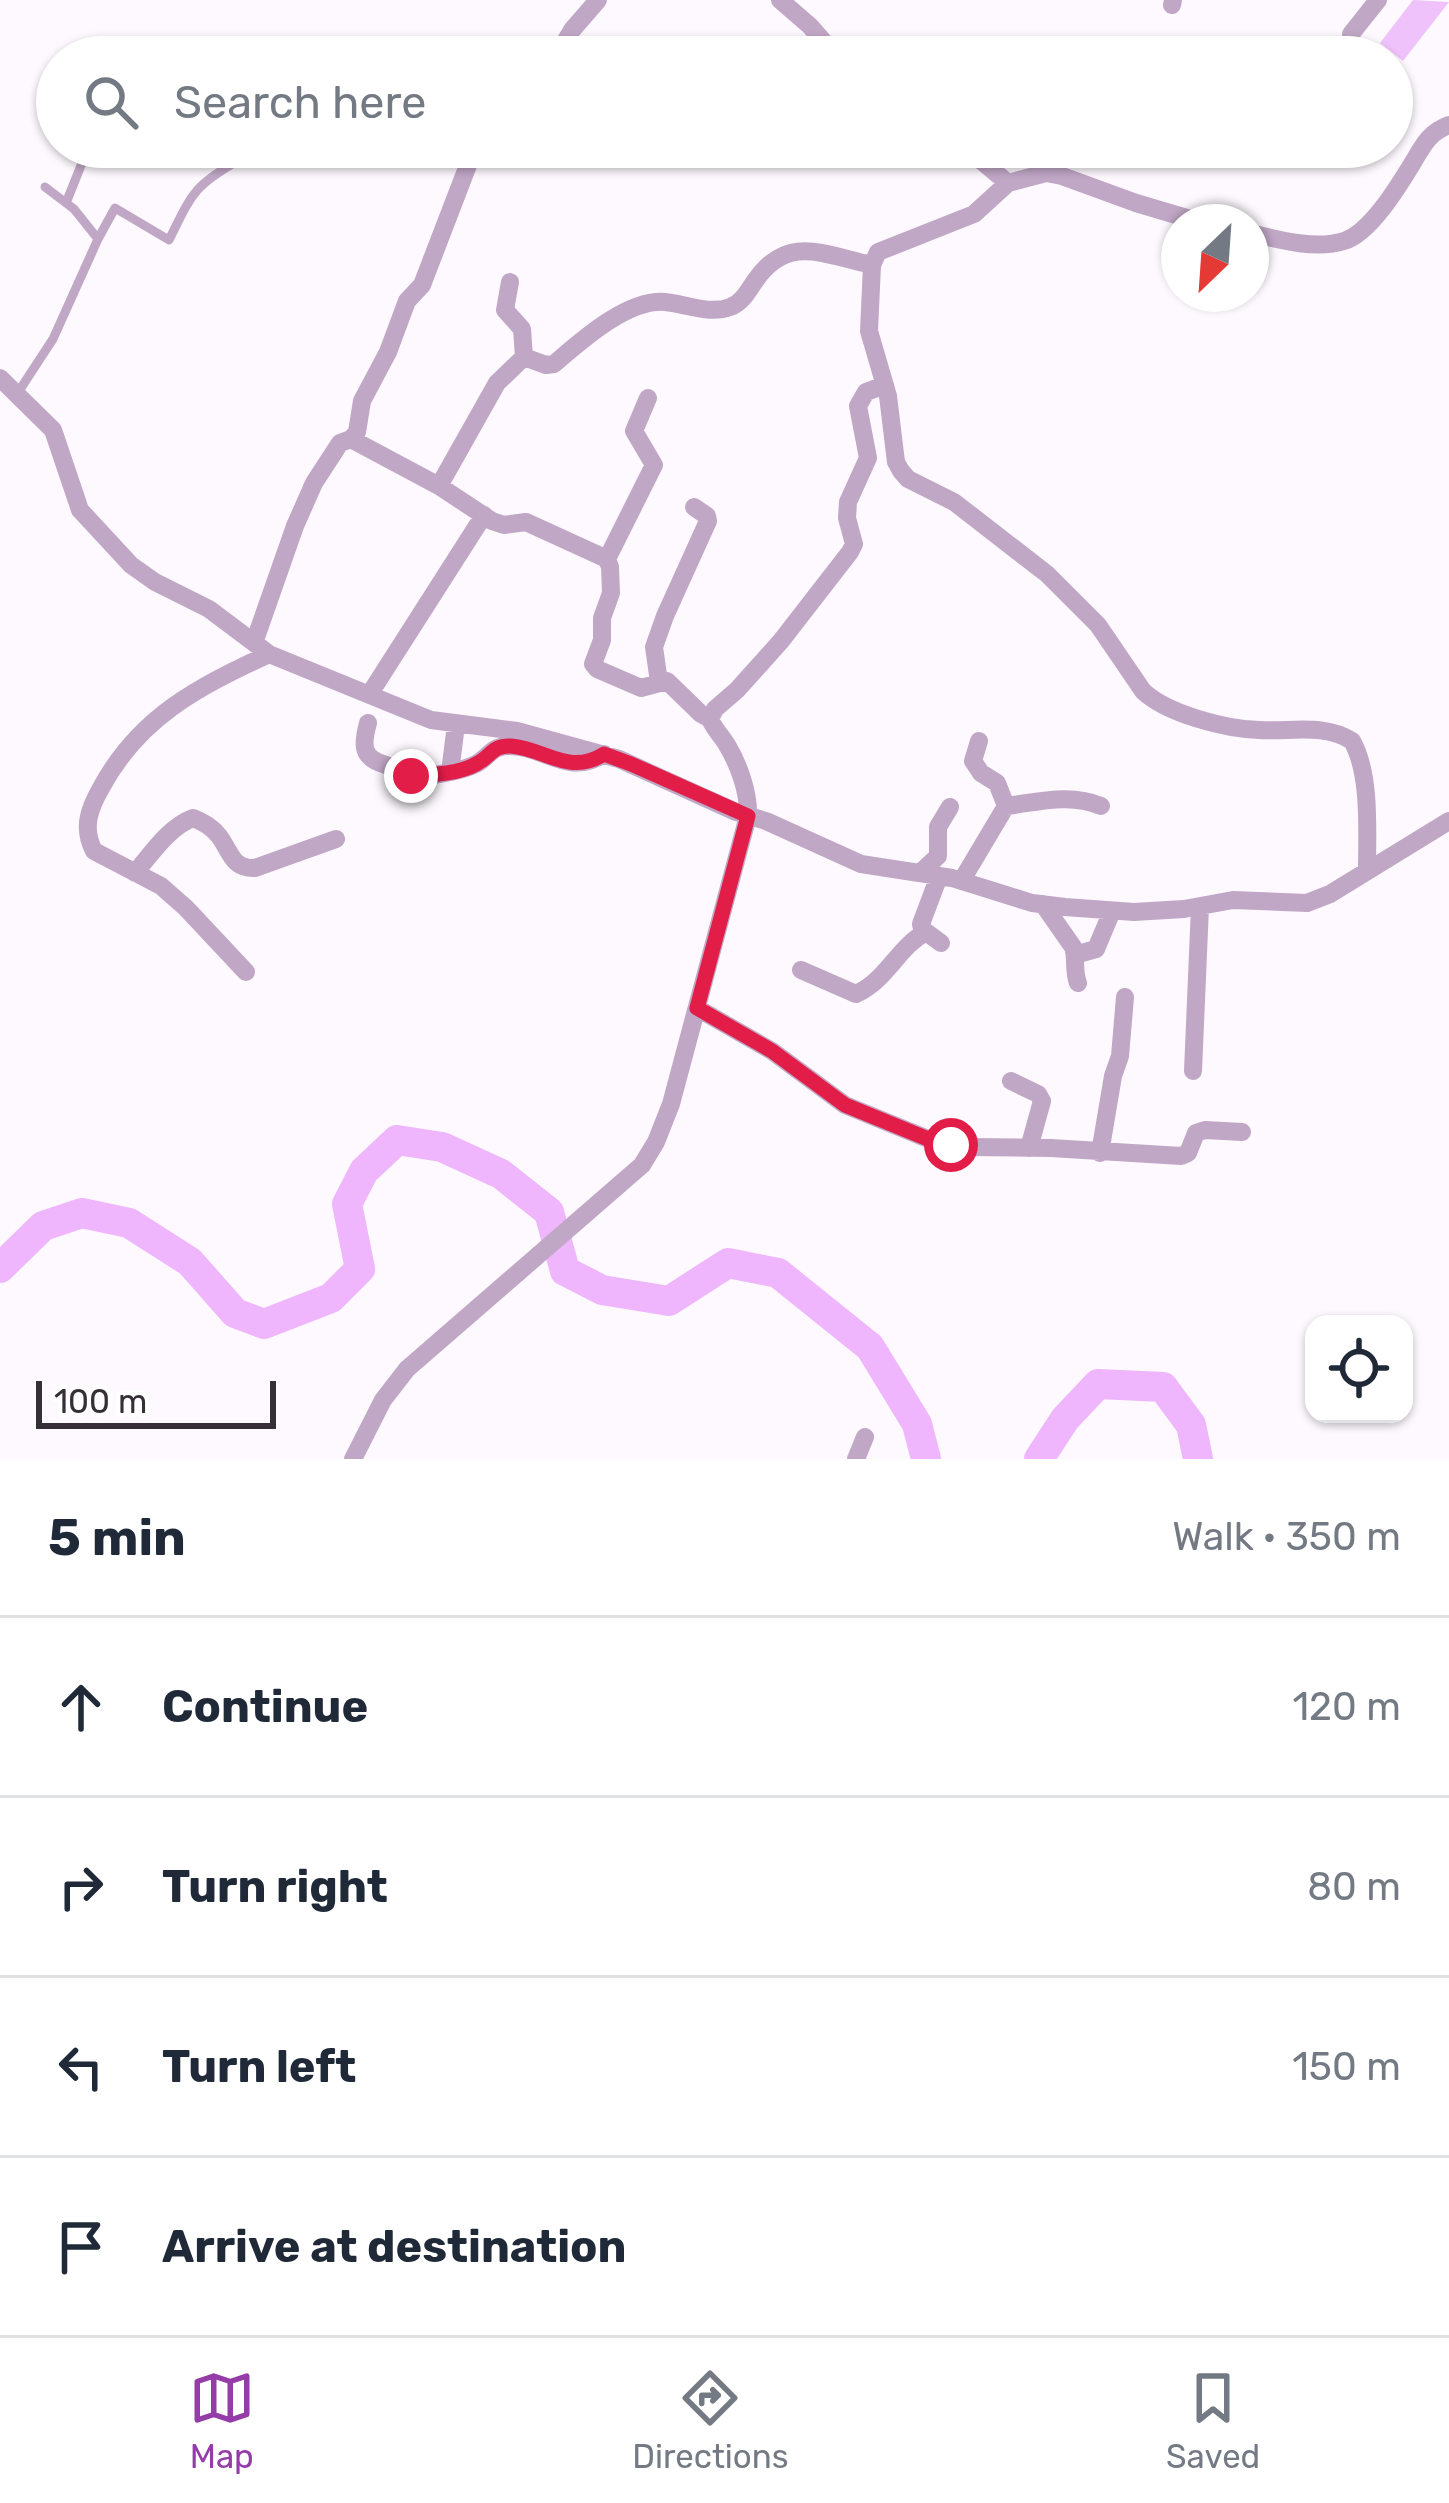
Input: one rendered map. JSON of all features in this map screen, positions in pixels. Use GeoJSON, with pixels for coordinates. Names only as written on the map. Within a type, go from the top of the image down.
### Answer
{"type":"FeatureCollection","features":[{"type":"Feature","properties":{"kind":"street"},"geometry":{"type":"LineString","coordinates":[[568,36],[598,0]]}},
{"type":"Feature","properties":{"kind":"street"},"geometry":{"type":"LineString","coordinates":[[780,0],[819,36]]}},
{"type":"Feature","properties":{"kind":"street"},"geometry":{"type":"LineString","coordinates":[[1351,34],[1378,0]]}},
{"type":"Feature","properties":{"kind":"street"},"geometry":{"type":"LineString","coordinates":[[1413,159],[1430,134],[1449,125]]}},
{"type":"Feature","properties":{"kind":"street"},"geometry":{"type":"LineString","coordinates":[[246,973],[161,886],[94,850],[86,824],[118,757],[136,735],[262,648],[295,526],[340,443],[357,432],[362,401],[388,352],[407,301],[422,285],[467,168]]}},
{"type":"Feature","properties":{"kind":"street"},"geometry":{"type":"LineString","coordinates":[[990,168],[1008,183]]}},
{"type":"Feature","properties":{"kind":"street"},"geometry":{"type":"LineString","coordinates":[[1269,236],[1311,243],[1354,237],[1372,220],[1407,168]]}},
{"type":"Feature","properties":{"kind":"street"},"geometry":{"type":"LineString","coordinates":[[1161,211],[1053,173],[1008,183],[974,214],[878,252],[872,266],[869,331],[885,385],[896,461],[904,476],[954,502],[1047,574],[1098,625],[1148,696],[1222,725],[1330,732],[1352,741],[1359,754],[1366,803],[1367,870]]}},
{"type":"Feature","properties":{"kind":"street"},"geometry":{"type":"LineString","coordinates":[[524,357],[554,364],[610,320],[649,302],[733,307],[761,271],[785,253],[805,250],[872,266]]}},
{"type":"Feature","properties":{"kind":"street"},"geometry":{"type":"LineString","coordinates":[[510,282],[505,310],[522,329],[524,357]]}},
{"type":"Feature","properties":{"kind":"street"},"geometry":{"type":"LineString","coordinates":[[439,486],[497,383],[524,357]]}},
{"type":"Feature","properties":{"kind":"street"},"geometry":{"type":"LineString","coordinates":[[0,378],[53,430],[80,510],[100,532],[139,571],[209,609],[262,648],[431,720],[517,731],[604,754],[861,864],[962,880],[1043,904],[1112,911],[1200,907],[1233,900],[1307,903],[1330,894],[1449,821]]}},
{"type":"Feature","properties":{"kind":"street"},"geometry":{"type":"LineString","coordinates":[[352,1459],[390,1389],[407,1369],[642,1165],[656,1142],[748,816],[739,772],[710,719],[781,641],[850,552],[854,544],[847,508],[868,458],[858,406],[866,392],[885,385]]}},
{"type":"Feature","properties":{"kind":"street"},"geometry":{"type":"LineString","coordinates":[[607,559],[653,465],[634,430],[647,398]]}},
{"type":"Feature","properties":{"kind":"street"},"geometry":{"type":"LineString","coordinates":[[351,439],[501,524],[526,522],[607,559],[611,593],[593,664],[641,688],[665,680],[710,719]]}},
{"type":"Feature","properties":{"kind":"street"},"geometry":{"type":"LineString","coordinates":[[658,682],[654,646],[709,521],[694,507]]}},
{"type":"Feature","properties":{"kind":"street"},"geometry":{"type":"LineString","coordinates":[[369,695],[484,515]]}},
{"type":"Feature","properties":{"kind":"street"},"geometry":{"type":"LineString","coordinates":[[368,723],[363,745],[367,754],[377,764],[411,776],[481,762],[503,746],[566,762],[591,762],[604,754]]}},
{"type":"Feature","properties":{"kind":"street"},"geometry":{"type":"LineString","coordinates":[[449,772],[456,725]]}},
{"type":"Feature","properties":{"kind":"street"},"geometry":{"type":"LineString","coordinates":[[962,880],[1006,806],[998,783],[973,761],[979,741]]}},
{"type":"Feature","properties":{"kind":"street"},"geometry":{"type":"LineString","coordinates":[[1006,806],[1062,799],[1088,800],[1101,806]]}},
{"type":"Feature","properties":{"kind":"street"},"geometry":{"type":"LineString","coordinates":[[801,970],[856,994],[879,979],[913,939],[934,938],[922,929],[922,916],[936,890],[930,874],[938,856],[938,827],[950,807]]}},
{"type":"Feature","properties":{"kind":"street"},"geometry":{"type":"LineString","coordinates":[[135,873],[166,837],[194,818],[217,832],[236,865],[245,869],[336,839]]}},
{"type":"Feature","properties":{"kind":"street"},"geometry":{"type":"LineString","coordinates":[[1043,904],[1070,941],[1078,983]]}},
{"type":"Feature","properties":{"kind":"street"},"geometry":{"type":"LineString","coordinates":[[1193,1070],[1200,907]]}},
{"type":"Feature","properties":{"kind":"street"},"geometry":{"type":"LineString","coordinates":[[1075,955],[1096,949],[1112,911]]}},
{"type":"Feature","properties":{"kind":"street"},"geometry":{"type":"LineString","coordinates":[[1100,1153],[1120,1056],[1125,997]]}},
{"type":"Feature","properties":{"kind":"street"},"geometry":{"type":"LineString","coordinates":[[697,1008],[772,1051],[845,1105],[943,1143],[1180,1156],[1188,1153],[1196,1133],[1242,1132]]}},
{"type":"Feature","properties":{"kind":"street"},"geometry":{"type":"LineString","coordinates":[[1011,1081],[1038,1094],[1042,1101],[1030,1148]]}},
{"type":"Feature","properties":{"kind":"street"},"geometry":{"type":"LineString","coordinates":[[856,1459],[865,1437]]}},
{"type":"Feature","properties":{"kind":"lane"},"geometry":{"type":"LineString","coordinates":[[66,203],[81,168]]}},
{"type":"Feature","properties":{"kind":"lane"},"geometry":{"type":"LineString","coordinates":[[17,394],[53,339],[116,208],[169,240],[192,194],[226,168]]}},
{"type":"Feature","properties":{"kind":"lane"},"geometry":{"type":"LineString","coordinates":[[45,187],[98,238]]}},
{"type":"Feature","properties":{"kind":"building"},"geometry":{"type":"Polygon","coordinates":[[[1413,0],[1449,2],[1413,48],[1413,36],[1385,36],[1413,0]]]}},
{"type":"Feature","properties":{"kind":"waterway"},"geometry":{"type":"LineString","coordinates":[[0,1268],[43,1226],[82,1213],[129,1223],[190,1262],[235,1313],[264,1324],[331,1298],[360,1269],[347,1204],[364,1171],[397,1140],[442,1147],[501,1174],[549,1212],[565,1271],[602,1290],[669,1301],[728,1263],[778,1273],[870,1347],[917,1424],[926,1459]]}},
{"type":"Feature","properties":{"kind":"waterway"},"geometry":{"type":"LineString","coordinates":[[1039,1459],[1065,1419],[1098,1384],[1163,1387],[1191,1425],[1198,1459]]}},
{"type":"Feature","properties":{"kind":"route"},"geometry":{"type":"LineString","coordinates":[[411,776],[455,771],[481,762],[503,746],[584,764],[604,754],[748,816],[697,1008],[772,1051],[845,1105],[951,1145]]}}]}
